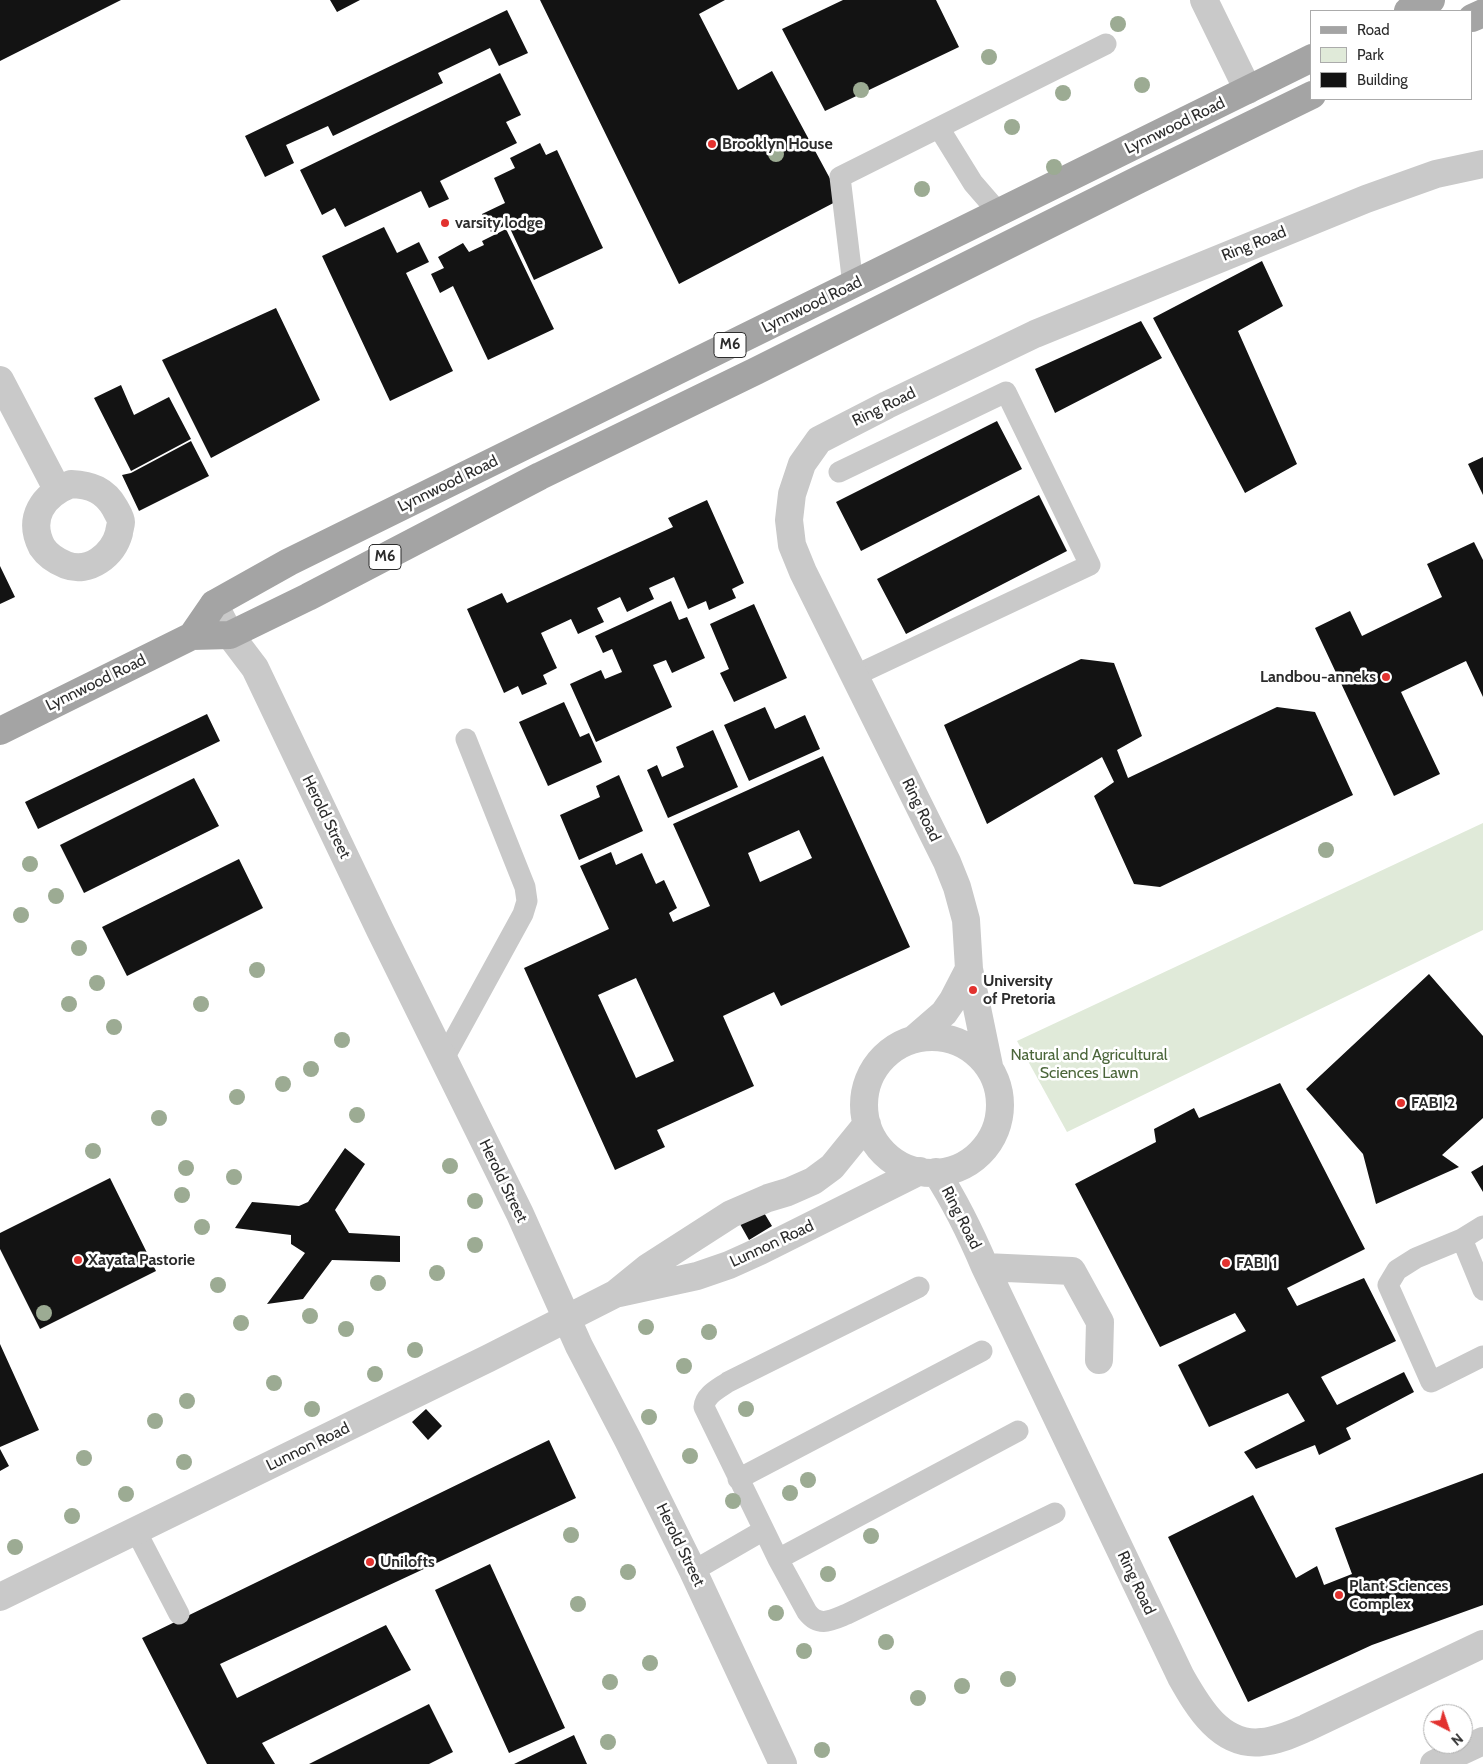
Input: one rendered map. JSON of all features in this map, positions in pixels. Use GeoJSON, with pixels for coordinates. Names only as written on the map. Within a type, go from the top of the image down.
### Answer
{"type":"FeatureCollection","features":[{"type":"Feature","properties":{"kind":"main road"},"geometry":{"type":"LineString","coordinates":[[1410,10],[1430,0]]}},
{"type":"Feature","properties":{"kind":"main road","name":"Lynnwood Road"},"geometry":{"type":"LineString","coordinates":[[192,636],[214,604],[297,558],[1310,59]]}},
{"type":"Feature","properties":{"kind":"main road","name":"Lynnwood Road"},"geometry":{"type":"LineString","coordinates":[[0,730],[192,636],[230,635],[308,597],[540,476],[765,367],[1138,180],[1310,97]]}},
{"type":"Feature","properties":{"kind":"street"},"geometry":{"type":"LineString","coordinates":[[1204,0],[1248,90]]}},
{"type":"Feature","properties":{"kind":"street","name":"Ring Road"},"geometry":{"type":"LineString","coordinates":[[989,1066],[969,969],[966,920],[957,887],[947,862],[803,572],[792,545],[789,520],[792,494],[802,464],[819,440],[1035,334],[1366,199],[1436,174],[1483,164]]}},
{"type":"Feature","properties":{"kind":"street"},"geometry":{"type":"LineString","coordinates":[[0,380],[58,489]]}},
{"type":"Feature","properties":{"kind":"street","name":"Herold Street"},"geometry":{"type":"LineString","coordinates":[[214,604],[230,635],[255,668],[443,1060],[520,1214],[591,1371],[628,1440],[693,1571],[783,1764]]}},
{"type":"Feature","properties":{"kind":"street","name":"Ring Road"},"geometry":{"type":"LineString","coordinates":[[914,1039],[944,1013],[954,1000],[969,969]]}},
{"type":"Feature","properties":{"kind":"street"},"geometry":{"type":"LineString","coordinates":[[942,1037],[968,1047],[980,1055],[989,1066],[999,1090],[999,1117],[989,1142],[973,1159],[955,1168],[928,1172],[902,1166],[887,1155],[875,1140],[867,1124],[864,1111],[865,1097],[873,1072],[881,1060],[891,1051],[914,1039],[942,1037]]}},
{"type":"Feature","properties":{"kind":"street","name":"Lunnon Road"},"geometry":{"type":"LineString","coordinates":[[0,1597],[489,1358],[615,1294],[647,1268],[731,1214],[813,1182],[832,1167],[867,1124]]}},
{"type":"Feature","properties":{"kind":"street","name":"Ring Road"},"geometry":{"type":"LineString","coordinates":[[928,1172],[953,1199],[1181,1677],[1199,1708],[1228,1736],[1243,1742],[1262,1742],[1283,1737],[1306,1728],[1483,1644]]}},
{"type":"Feature","properties":{"kind":"street","name":"Lunnon Road"},"geometry":{"type":"LineString","coordinates":[[615,1294],[697,1276],[729,1264],[928,1172]]}},
{"type":"Feature","properties":{"kind":"street"},"geometry":{"type":"LineString","coordinates":[[985,1267],[1072,1272],[1100,1322],[1098,1360]]}},
{"type":"Feature","properties":{"kind":"street"},"geometry":{"type":"LineString","coordinates":[[1434,1764],[1483,1741]]}},
{"type":"Feature","properties":{"kind":"lane"},"geometry":{"type":"LineString","coordinates":[[853,285],[840,177],[1106,44]]}},
{"type":"Feature","properties":{"kind":"lane"},"geometry":{"type":"LineString","coordinates":[[939,128],[973,183],[999,213]]}},
{"type":"Feature","properties":{"kind":"lane"},"geometry":{"type":"LineString","coordinates":[[839,472],[1006,392],[1090,565],[854,676]]}},
{"type":"Feature","properties":{"kind":"lane"},"geometry":{"type":"LineString","coordinates":[[443,1060],[523,914],[527,901],[526,887],[466,739]]}},
{"type":"Feature","properties":{"kind":"lane"},"geometry":{"type":"LineString","coordinates":[[1483,1226],[1462,1239],[1416,1258],[1397,1270],[1388,1285],[1431,1382],[1483,1356]]}},
{"type":"Feature","properties":{"kind":"lane"},"geometry":{"type":"LineString","coordinates":[[1462,1239],[1483,1290]]}},
{"type":"Feature","properties":{"kind":"lane"},"geometry":{"type":"LineString","coordinates":[[919,1287],[728,1382],[704,1402],[704,1407],[738,1479],[807,1612],[812,1618],[826,1622],[848,1614],[1054,1513]]}},
{"type":"Feature","properties":{"kind":"lane"},"geometry":{"type":"LineString","coordinates":[[738,1479],[982,1351]]}},
{"type":"Feature","properties":{"kind":"lane"},"geometry":{"type":"LineString","coordinates":[[778,1559],[1018,1431]]}},
{"type":"Feature","properties":{"kind":"lane"},"geometry":{"type":"LineString","coordinates":[[693,1571],[764,1530]]}},
{"type":"Feature","properties":{"kind":"lane"},"geometry":{"type":"LineString","coordinates":[[136,1531],[179,1614]]}},
{"type":"Feature","properties":{"kind":"green space","name":"Natural and Agricultural Sciences Lawn"},"geometry":{"type":"Polygon","coordinates":[[[1483,823],[1483,930],[1067,1132],[1017,1041],[1483,823]]]}},
{"type":"Feature","properties":{"kind":"building"},"geometry":{"type":"Polygon","coordinates":[[[0,0],[121,0],[0,61],[0,0]]]}},
{"type":"Feature","properties":{"kind":"building"},"geometry":{"type":"Polygon","coordinates":[[[330,0],[360,0],[337,12],[330,0]]]}},
{"type":"Feature","properties":{"kind":"building","name":"Brooklyn House"},"geometry":{"type":"Polygon","coordinates":[[[540,0],[725,0],[699,14],[738,90],[772,71],[841,199],[679,284],[540,0]]]}},
{"type":"Feature","properties":{"kind":"building"},"geometry":{"type":"Polygon","coordinates":[[[843,0],[936,0],[959,47],[825,111],[782,29],[843,0]]]}},
{"type":"Feature","properties":{"kind":"building"},"geometry":{"type":"Polygon","coordinates":[[[507,10],[528,53],[499,66],[490,48],[438,73],[443,83],[333,136],[328,126],[286,145],[294,163],[265,177],[245,136],[507,10]]]}},
{"type":"Feature","properties":{"kind":"building"},"geometry":{"type":"Polygon","coordinates":[[[500,73],[521,115],[506,122],[517,143],[440,181],[449,199],[429,208],[421,191],[345,227],[335,208],[322,215],[300,170],[500,73]]]}},
{"type":"Feature","properties":{"kind":"building"},"geometry":{"type":"Polygon","coordinates":[[[540,143],[546,155],[557,150],[603,248],[534,280],[508,224],[491,232],[482,214],[505,203],[494,178],[515,168],[510,158],[540,143]]]}},
{"type":"Feature","properties":{"kind":"building"},"geometry":{"type":"Polygon","coordinates":[[[384,227],[397,253],[419,242],[429,262],[406,273],[453,371],[390,401],[322,256],[384,227]]]}},
{"type":"Feature","properties":{"kind":"building"},"geometry":{"type":"Polygon","coordinates":[[[506,229],[554,329],[488,360],[453,286],[440,293],[431,274],[444,268],[438,257],[463,243],[469,252],[484,245],[482,241],[506,229]]]}},
{"type":"Feature","properties":{"kind":"building"},"geometry":{"type":"Polygon","coordinates":[[[1262,261],[1283,306],[1238,331],[1297,464],[1245,493],[1153,318],[1262,261]]]}},
{"type":"Feature","properties":{"kind":"building"},"geometry":{"type":"Polygon","coordinates":[[[276,308],[320,400],[211,458],[162,360],[276,308]]]}},
{"type":"Feature","properties":{"kind":"building"},"geometry":{"type":"Polygon","coordinates":[[[1141,321],[1162,358],[1055,413],[1035,369],[1141,321]]]}},
{"type":"Feature","properties":{"kind":"building"},"geometry":{"type":"Polygon","coordinates":[[[121,385],[134,415],[169,397],[191,439],[131,471],[94,398],[121,385]]]}},
{"type":"Feature","properties":{"kind":"building"},"geometry":{"type":"Polygon","coordinates":[[[997,421],[1022,469],[861,551],[836,502],[997,421]]]}},
{"type":"Feature","properties":{"kind":"building"},"geometry":{"type":"Polygon","coordinates":[[[191,441],[209,476],[139,511],[122,475],[131,473],[191,441]]]}},
{"type":"Feature","properties":{"kind":"building"},"geometry":{"type":"Polygon","coordinates":[[[1483,457],[1483,495],[1468,464],[1483,457]]]}},
{"type":"Feature","properties":{"kind":"building"},"geometry":{"type":"Polygon","coordinates":[[[1039,495],[1067,551],[906,634],[877,579],[1039,495]]]}},
{"type":"Feature","properties":{"kind":"building"},"geometry":{"type":"Polygon","coordinates":[[[707,500],[744,583],[732,589],[736,598],[709,610],[706,601],[688,609],[674,577],[649,588],[654,599],[627,612],[620,597],[597,608],[604,622],[578,634],[571,619],[541,633],[557,668],[543,675],[547,684],[522,695],[518,686],[504,693],[467,609],[502,593],[507,603],[673,527],[668,518],[707,500]]]}},
{"type":"Feature","properties":{"kind":"building","name":"Landbou-anneks"},"geometry":{"type":"Polygon","coordinates":[[[1474,542],[1483,560],[1483,697],[1466,661],[1401,692],[1440,774],[1394,796],[1315,628],[1350,611],[1362,636],[1442,597],[1427,564],[1474,542]]]}},
{"type":"Feature","properties":{"kind":"building"},"geometry":{"type":"Polygon","coordinates":[[[0,566],[15,597],[0,604],[0,566]]]}},
{"type":"Feature","properties":{"kind":"building"},"geometry":{"type":"Polygon","coordinates":[[[671,601],[679,620],[687,617],[705,658],[672,673],[666,660],[653,665],[672,707],[596,742],[570,684],[601,670],[605,679],[622,672],[612,649],[603,653],[595,636],[671,601]]]}},
{"type":"Feature","properties":{"kind":"building"},"geometry":{"type":"Polygon","coordinates":[[[754,604],[787,678],[734,702],[720,673],[729,669],[710,624],[754,604]]]}},
{"type":"Feature","properties":{"kind":"building"},"geometry":{"type":"Polygon","coordinates":[[[1081,659],[1114,663],[1142,736],[1117,750],[1128,778],[1277,707],[1315,712],[1353,795],[1160,887],[1134,884],[1094,796],[1114,782],[1102,757],[987,824],[944,725],[1081,659]]]}},
{"type":"Feature","properties":{"kind":"building"},"geometry":{"type":"Polygon","coordinates":[[[564,702],[580,737],[589,733],[602,762],[548,786],[519,722],[564,702]]]}},
{"type":"Feature","properties":{"kind":"building"},"geometry":{"type":"Polygon","coordinates":[[[765,707],[775,729],[805,715],[820,749],[749,781],[724,725],[765,707]]]}},
{"type":"Feature","properties":{"kind":"building"},"geometry":{"type":"Polygon","coordinates":[[[207,714],[220,741],[38,829],[25,802],[207,714]]]}},
{"type":"Feature","properties":{"kind":"building"},"geometry":{"type":"Polygon","coordinates":[[[713,730],[738,787],[668,818],[647,770],[657,765],[662,777],[684,767],[676,747],[713,730]]]}},
{"type":"Feature","properties":{"kind":"building"},"geometry":{"type":"Polygon","coordinates":[[[823,756],[910,947],[781,1006],[774,992],[723,1016],[754,1086],[657,1130],[665,1147],[615,1170],[524,968],[609,929],[580,866],[611,852],[616,865],[642,853],[656,884],[664,880],[677,908],[669,913],[673,922],[710,906],[673,824],[823,756]],[[799,830],[748,853],[760,882],[812,858],[799,830]],[[636,978],[598,995],[636,1078],[674,1061],[636,978]]]}},
{"type":"Feature","properties":{"kind":"building"},"geometry":{"type":"Polygon","coordinates":[[[619,775],[643,831],[579,860],[560,815],[600,797],[596,786],[619,775]]]}},
{"type":"Feature","properties":{"kind":"building"},"geometry":{"type":"Polygon","coordinates":[[[194,778],[219,826],[84,893],[60,845],[194,778]]]}},
{"type":"Feature","properties":{"kind":"building"},"geometry":{"type":"Polygon","coordinates":[[[239,859],[263,908],[127,976],[102,927],[239,859]]]}},
{"type":"Feature","properties":{"kind":"building","name":"FABI 2"},"geometry":{"type":"Polygon","coordinates":[[[1429,974],[1483,1036],[1483,1118],[1442,1155],[1459,1167],[1376,1204],[1363,1154],[1306,1089],[1429,974]]]}},
{"type":"Feature","properties":{"kind":"building","name":"FABI 1"},"geometry":{"type":"Polygon","coordinates":[[[1280,1083],[1365,1249],[1287,1288],[1297,1306],[1364,1278],[1396,1341],[1321,1377],[1337,1405],[1404,1372],[1414,1392],[1346,1428],[1351,1439],[1319,1455],[1315,1445],[1256,1469],[1244,1452],[1305,1421],[1288,1393],[1209,1427],[1178,1365],[1246,1331],[1235,1313],[1160,1347],[1075,1184],[1156,1142],[1154,1129],[1194,1108],[1199,1118],[1280,1083]]]}},
{"type":"Feature","properties":{"kind":"building"},"geometry":{"type":"Polygon","coordinates":[[[345,1148],[365,1164],[335,1210],[349,1233],[400,1236],[400,1262],[332,1260],[303,1299],[267,1304],[305,1253],[291,1244],[291,1235],[235,1228],[252,1202],[299,1206],[308,1202],[345,1148]]]}},
{"type":"Feature","properties":{"kind":"building"},"geometry":{"type":"Polygon","coordinates":[[[1483,1165],[1483,1192],[1471,1172],[1483,1165]]]}},
{"type":"Feature","properties":{"kind":"building","name":"Xayata Pastorie"},"geometry":{"type":"Polygon","coordinates":[[[110,1178],[156,1271],[40,1329],[0,1249],[0,1233],[110,1178]]]}},
{"type":"Feature","properties":{"kind":"building"},"geometry":{"type":"Polygon","coordinates":[[[763,1211],[772,1226],[749,1240],[740,1224],[763,1211]]]}},
{"type":"Feature","properties":{"kind":"building"},"geometry":{"type":"Polygon","coordinates":[[[0,1344],[39,1430],[0,1447],[0,1344]]]}},
{"type":"Feature","properties":{"kind":"building"},"geometry":{"type":"Polygon","coordinates":[[[426,1409],[442,1426],[428,1440],[412,1422],[426,1409]]]}},
{"type":"Feature","properties":{"kind":"building","name":"Unilofts"},"geometry":{"type":"Polygon","coordinates":[[[549,1440],[576,1498],[220,1664],[237,1698],[386,1625],[411,1670],[262,1743],[275,1764],[207,1764],[142,1638],[549,1440]]]}},
{"type":"Feature","properties":{"kind":"building"},"geometry":{"type":"Polygon","coordinates":[[[0,1449],[9,1466],[0,1471],[0,1449]]]}},
{"type":"Feature","properties":{"kind":"building","name":"Plant Sciences Complex"},"geometry":{"type":"Polygon","coordinates":[[[1483,1473],[1483,1605],[1372,1645],[1248,1702],[1168,1537],[1253,1495],[1296,1578],[1317,1566],[1324,1585],[1352,1574],[1335,1528],[1483,1473]]]}},
{"type":"Feature","properties":{"kind":"building"},"geometry":{"type":"Polygon","coordinates":[[[490,1564],[565,1728],[509,1753],[435,1590],[490,1564]]]}},
{"type":"Feature","properties":{"kind":"building"},"geometry":{"type":"Polygon","coordinates":[[[429,1704],[453,1752],[429,1764],[309,1764],[429,1704]]]}},
{"type":"Feature","properties":{"kind":"building"},"geometry":{"type":"Polygon","coordinates":[[[574,1735],[587,1764],[514,1764],[574,1735]]]}},
{"type":"Feature","properties":{"kind":"place","name":"Brooklyn House"},"geometry":{"type":"Point","coordinates":[712,144]}},
{"type":"Feature","properties":{"kind":"place","name":"varsity lodge"},"geometry":{"type":"Point","coordinates":[445,223]}},
{"type":"Feature","properties":{"kind":"place","name":"Landbou-anneks"},"geometry":{"type":"Point","coordinates":[1386,677]}},
{"type":"Feature","properties":{"kind":"place","name":"University of Pretoria"},"geometry":{"type":"Point","coordinates":[973,990]}},
{"type":"Feature","properties":{"kind":"place","name":"FABI 2"},"geometry":{"type":"Point","coordinates":[1401,1103]}},
{"type":"Feature","properties":{"kind":"place","name":"Xayata Pastorie"},"geometry":{"type":"Point","coordinates":[78,1260]}},
{"type":"Feature","properties":{"kind":"place","name":"FABI 1"},"geometry":{"type":"Point","coordinates":[1226,1263]}},
{"type":"Feature","properties":{"kind":"place","name":"Unilofts"},"geometry":{"type":"Point","coordinates":[370,1562]}},
{"type":"Feature","properties":{"kind":"place","name":"Plant Sciences Complex"},"geometry":{"type":"Point","coordinates":[1339,1595]}}]}
